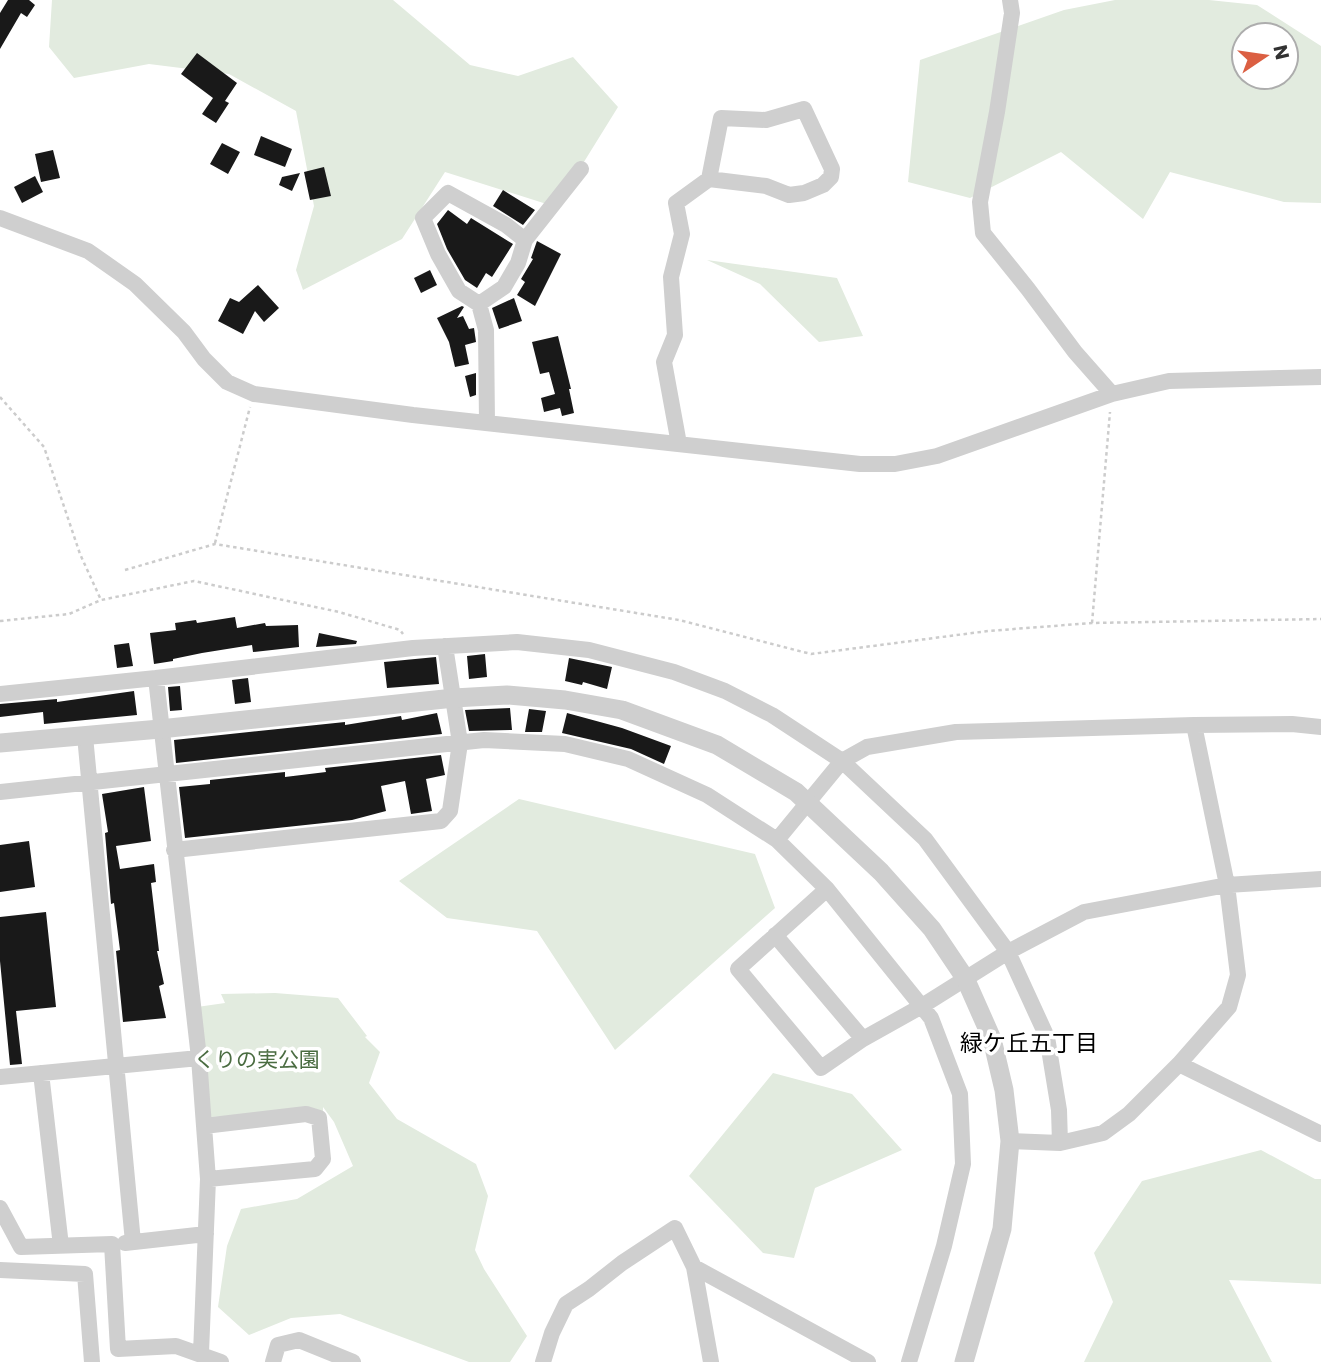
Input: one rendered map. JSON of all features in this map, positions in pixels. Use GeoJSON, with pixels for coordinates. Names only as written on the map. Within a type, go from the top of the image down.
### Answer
{"type":"FeatureCollection","features":[{"type":"Feature","properties":{"kind":"street"},"geometry":{"type":"LineString","coordinates":[[1010,0],[1012,13],[980,202],[983,233],[1074,352],[1112,394]]}},
{"type":"Feature","properties":{"kind":"street"},"geometry":{"type":"LineString","coordinates":[[679,444],[664,362],[675,335],[670,277],[682,234],[676,203],[709,179],[721,118],[766,120],[804,109],[832,169],[831,177],[823,185],[804,193],[789,195],[766,186],[709,179]]}},
{"type":"Feature","properties":{"kind":"street"},"geometry":{"type":"LineString","coordinates":[[480,304],[504,287],[518,263],[525,240],[580,169]]}},
{"type":"Feature","properties":{"kind":"street"},"geometry":{"type":"LineString","coordinates":[[487,423],[486,330],[480,304],[459,291],[438,254],[423,218],[448,193],[506,225],[525,240]]}},
{"type":"Feature","properties":{"kind":"street"},"geometry":{"type":"LineString","coordinates":[[0,218],[88,251],[117,271],[171,318],[204,359],[227,382],[254,394],[487,423],[860,464],[895,464],[937,456],[1112,394],[1169,381],[1321,377]]}},
{"type":"Feature","properties":{"kind":"street"},"geometry":{"type":"LineString","coordinates":[[0,694],[413,648],[517,642],[577,649],[674,672],[725,691],[772,715],[842,761],[925,839],[1008,952],[1047,1037],[1059,1110],[1059,1143]]}},
{"type":"Feature","properties":{"kind":"street"},"geometry":{"type":"LineString","coordinates":[[174,850],[441,821],[450,811],[460,743],[446,646]]}},
{"type":"Feature","properties":{"kind":"street"},"geometry":{"type":"LineString","coordinates":[[156,678],[199,1059],[208,1179],[201,1353]]}},
{"type":"Feature","properties":{"kind":"street"},"geometry":{"type":"LineString","coordinates":[[0,743],[507,695],[622,709],[718,745],[796,792],[902,894],[932,929],[965,978],[992,1039],[1004,1090],[1010,1141],[1002,1229],[964,1362]]}},
{"type":"Feature","properties":{"kind":"street"},"geometry":{"type":"LineString","coordinates":[[778,840],[842,761],[867,747],[956,732],[1194,725],[1292,724],[1321,727]]}},
{"type":"Feature","properties":{"kind":"street"},"geometry":{"type":"LineString","coordinates":[[1010,1141],[1059,1143],[1103,1133],[1129,1114],[1179,1064],[1229,1007],[1238,975],[1227,885],[1194,725]]}},
{"type":"Feature","properties":{"kind":"street"},"geometry":{"type":"LineString","coordinates":[[85,736],[133,1242]]}},
{"type":"Feature","properties":{"kind":"street"},"geometry":{"type":"LineString","coordinates":[[0,792],[484,740],[565,744],[628,759],[708,795],[778,840],[827,889],[931,1018],[960,1094],[962,1164],[944,1246],[909,1362]]}},
{"type":"Feature","properties":{"kind":"street"},"geometry":{"type":"LineString","coordinates":[[827,889],[738,969],[821,1068],[863,1039],[1008,952],[1084,912],[1227,885],[1321,879]]}},
{"type":"Feature","properties":{"kind":"street"},"geometry":{"type":"LineString","coordinates":[[775,935],[863,1039]]}},
{"type":"Feature","properties":{"kind":"street"},"geometry":{"type":"LineString","coordinates":[[0,1077],[199,1059]]}},
{"type":"Feature","properties":{"kind":"street"},"geometry":{"type":"LineString","coordinates":[[1179,1064],[1321,1134]]}},
{"type":"Feature","properties":{"kind":"street"},"geometry":{"type":"LineString","coordinates":[[41,1073],[61,1246]]}},
{"type":"Feature","properties":{"kind":"street"},"geometry":{"type":"LineString","coordinates":[[204,1126],[306,1114],[319,1118],[323,1159],[315,1169],[208,1179]]}},
{"type":"Feature","properties":{"kind":"street"},"geometry":{"type":"LineString","coordinates":[[0,1208],[21,1247],[112,1244],[206,1234]]}},
{"type":"Feature","properties":{"kind":"street"},"geometry":{"type":"LineString","coordinates":[[543,1362],[552,1333],[566,1304],[674,1228],[694,1267],[711,1362]]}},
{"type":"Feature","properties":{"kind":"street"},"geometry":{"type":"LineString","coordinates":[[112,1244],[118,1349],[176,1346],[221,1362]]}},
{"type":"Feature","properties":{"kind":"street"},"geometry":{"type":"LineString","coordinates":[[694,1267],[868,1362]]}},
{"type":"Feature","properties":{"kind":"street"},"geometry":{"type":"LineString","coordinates":[[0,1270],[85,1274],[92,1362]]}},
{"type":"Feature","properties":{"kind":"street"},"geometry":{"type":"LineString","coordinates":[[274,1362],[278,1345],[299,1340],[353,1362]]}},
{"type":"Feature","properties":{"kind":"path"},"geometry":{"type":"LineString","coordinates":[[215,544],[254,394]]}},
{"type":"Feature","properties":{"kind":"path"},"geometry":{"type":"LineString","coordinates":[[1093,623],[1112,394]]}},
{"type":"Feature","properties":{"kind":"path"},"geometry":{"type":"LineString","coordinates":[[0,397],[44,446],[80,554],[101,600]]}},
{"type":"Feature","properties":{"kind":"path"},"geometry":{"type":"LineString","coordinates":[[125,570],[215,544],[679,620],[811,654],[988,631],[1093,623],[1321,619]]}},
{"type":"Feature","properties":{"kind":"path"},"geometry":{"type":"LineString","coordinates":[[0,621],[69,614],[101,600],[194,581],[339,612],[400,630],[413,648]]}},
{"type":"Feature","properties":{"kind":"green space"},"geometry":{"type":"Polygon","coordinates":[[[52,0],[393,0],[470,65],[518,76],[573,57],[618,107],[556,207],[445,172],[402,239],[303,290],[296,270],[314,206],[296,111],[229,74],[149,64],[74,78],[49,47],[52,0]]]}},
{"type":"Feature","properties":{"kind":"green space"},"geometry":{"type":"Polygon","coordinates":[[[1115,0],[1209,0],[1257,5],[1282,21],[1230,21],[1230,91],[1300,91],[1300,33],[1321,46],[1321,203],[1284,202],[1170,172],[1143,219],[1061,152],[970,198],[908,182],[920,60],[1064,10],[1115,0]]]}},
{"type":"Feature","properties":{"kind":"green space"},"geometry":{"type":"Polygon","coordinates":[[[707,260],[837,278],[863,336],[819,342],[760,284],[707,260]]]}},
{"type":"Feature","properties":{"kind":"green space"},"geometry":{"type":"Polygon","coordinates":[[[519,799],[755,854],[775,908],[615,1050],[537,931],[447,918],[399,881],[519,799]]]}},
{"type":"Feature","properties":{"kind":"green space","name":"くりの実公園"},"geometry":{"type":"Polygon","coordinates":[[[275,993],[338,998],[367,1036],[365,1037],[380,1052],[369,1083],[397,1119],[476,1164],[488,1196],[475,1250],[484,1269],[527,1336],[510,1362],[469,1362],[340,1314],[291,1318],[249,1335],[218,1307],[227,1246],[241,1209],[297,1199],[353,1166],[334,1122],[323,1107],[323,1114],[209,1117],[197,1007],[225,1003],[221,994],[275,993]]]}},
{"type":"Feature","properties":{"kind":"green space"},"geometry":{"type":"Polygon","coordinates":[[[773,1073],[852,1094],[902,1150],[815,1188],[794,1258],[763,1253],[689,1176],[773,1073]]]}},
{"type":"Feature","properties":{"kind":"green space"},"geometry":{"type":"Polygon","coordinates":[[[1261,1150],[1315,1179],[1321,1179],[1321,1284],[1229,1280],[1272,1362],[1084,1362],[1113,1302],[1094,1253],[1142,1181],[1261,1150]]]}},
{"type":"Feature","properties":{"kind":"building"},"geometry":{"type":"Polygon","coordinates":[[[8,0],[29,0],[35,5],[27,17],[21,13],[0,49],[0,13],[8,0]]]}},
{"type":"Feature","properties":{"kind":"building"},"geometry":{"type":"Polygon","coordinates":[[[197,53],[237,83],[225,101],[229,103],[216,123],[202,114],[213,98],[181,74],[197,53]]]}},
{"type":"Feature","properties":{"kind":"building"},"geometry":{"type":"Polygon","coordinates":[[[261,136],[292,149],[285,167],[254,155],[261,136]]]}},
{"type":"Feature","properties":{"kind":"building"},"geometry":{"type":"Polygon","coordinates":[[[222,143],[240,152],[228,174],[210,164],[222,143]]]}},
{"type":"Feature","properties":{"kind":"building"},"geometry":{"type":"Polygon","coordinates":[[[53,150],[60,178],[41,182],[35,154],[53,150]]]}},
{"type":"Feature","properties":{"kind":"building"},"geometry":{"type":"Polygon","coordinates":[[[324,167],[331,196],[310,200],[304,172],[324,167]]]}},
{"type":"Feature","properties":{"kind":"building"},"geometry":{"type":"Polygon","coordinates":[[[300,173],[292,191],[279,185],[282,177],[300,173]]]}},
{"type":"Feature","properties":{"kind":"building"},"geometry":{"type":"Polygon","coordinates":[[[35,176],[43,192],[22,203],[14,187],[35,176]]]}},
{"type":"Feature","properties":{"kind":"building"},"geometry":{"type":"Polygon","coordinates":[[[503,190],[535,210],[523,225],[493,206],[503,190]]]}},
{"type":"Feature","properties":{"kind":"building"},"geometry":{"type":"Polygon","coordinates":[[[448,210],[467,224],[471,218],[513,244],[492,277],[486,273],[477,288],[465,280],[447,249],[437,224],[448,210]]]}},
{"type":"Feature","properties":{"kind":"building"},"geometry":{"type":"Polygon","coordinates":[[[537,241],[561,254],[535,306],[517,295],[525,282],[521,279],[533,259],[531,258],[537,241]]]}},
{"type":"Feature","properties":{"kind":"building"},"geometry":{"type":"Polygon","coordinates":[[[430,270],[437,285],[421,293],[414,278],[430,270]]]}},
{"type":"Feature","properties":{"kind":"building"},"geometry":{"type":"Polygon","coordinates":[[[258,285],[279,308],[264,322],[255,311],[243,334],[218,321],[230,298],[239,302],[258,285]]]}},
{"type":"Feature","properties":{"kind":"building"},"geometry":{"type":"Polygon","coordinates":[[[514,298],[522,321],[499,329],[492,308],[514,298]]]}},
{"type":"Feature","properties":{"kind":"building"},"geometry":{"type":"Polygon","coordinates":[[[464,307],[457,318],[463,316],[469,329],[474,328],[476,342],[465,345],[469,364],[455,367],[449,342],[437,318],[464,307]]]}},
{"type":"Feature","properties":{"kind":"building"},"geometry":{"type":"Polygon","coordinates":[[[558,336],[574,413],[562,416],[560,408],[544,412],[541,398],[555,394],[549,372],[540,374],[532,342],[558,336]]]}},
{"type":"Feature","properties":{"kind":"building"},"geometry":{"type":"Polygon","coordinates":[[[476,373],[476,395],[470,397],[465,376],[476,373]]]}},
{"type":"Feature","properties":{"kind":"building"},"geometry":{"type":"Polygon","coordinates":[[[235,617],[237,628],[265,623],[266,626],[298,625],[299,647],[253,652],[252,645],[154,664],[150,633],[176,630],[175,623],[196,620],[197,623],[235,617]]]}},
{"type":"Feature","properties":{"kind":"building"},"geometry":{"type":"Polygon","coordinates":[[[319,633],[357,641],[356,644],[316,647],[319,633]]]}},
{"type":"Feature","properties":{"kind":"building"},"geometry":{"type":"Polygon","coordinates":[[[129,643],[133,666],[117,668],[114,645],[129,643]]]}},
{"type":"Feature","properties":{"kind":"building"},"geometry":{"type":"Polygon","coordinates":[[[485,654],[487,677],[469,679],[467,656],[485,654]]]}},
{"type":"Feature","properties":{"kind":"building"},"geometry":{"type":"Polygon","coordinates":[[[436,657],[439,684],[387,688],[384,662],[436,657]]]}},
{"type":"Feature","properties":{"kind":"building"},"geometry":{"type":"Polygon","coordinates":[[[569,658],[612,667],[607,689],[583,682],[582,685],[565,681],[569,658]]]}},
{"type":"Feature","properties":{"kind":"building"},"geometry":{"type":"Polygon","coordinates":[[[248,678],[251,702],[235,704],[232,680],[248,678]]]}},
{"type":"Feature","properties":{"kind":"building"},"geometry":{"type":"Polygon","coordinates":[[[180,686],[182,710],[170,711],[168,687],[180,686]]]}},
{"type":"Feature","properties":{"kind":"building"},"geometry":{"type":"Polygon","coordinates":[[[134,691],[137,715],[44,724],[43,712],[0,717],[0,704],[57,699],[57,702],[134,691]]]}},
{"type":"Feature","properties":{"kind":"building"},"geometry":{"type":"Polygon","coordinates":[[[510,708],[512,730],[469,731],[465,710],[510,708]]]}},
{"type":"Feature","properties":{"kind":"building"},"geometry":{"type":"Polygon","coordinates":[[[529,709],[546,711],[542,732],[525,732],[529,709]]]}},
{"type":"Feature","properties":{"kind":"building"},"geometry":{"type":"Polygon","coordinates":[[[437,713],[442,734],[176,763],[174,740],[345,722],[345,725],[401,716],[402,720],[437,713]]]}},
{"type":"Feature","properties":{"kind":"building"},"geometry":{"type":"Polygon","coordinates":[[[567,713],[622,728],[671,746],[664,764],[631,749],[562,733],[567,713]]]}},
{"type":"Feature","properties":{"kind":"building"},"geometry":{"type":"Polygon","coordinates":[[[441,755],[445,775],[426,779],[432,811],[411,814],[405,781],[381,786],[386,811],[352,820],[185,838],[179,787],[210,784],[210,780],[285,772],[285,777],[326,772],[325,768],[441,755]]]}},
{"type":"Feature","properties":{"kind":"building"},"geometry":{"type":"Polygon","coordinates":[[[144,787],[151,841],[116,846],[120,869],[154,864],[156,882],[151,883],[157,951],[164,984],[159,986],[166,1018],[123,1022],[116,951],[120,950],[114,903],[111,904],[105,833],[108,832],[102,794],[144,787]]]}},
{"type":"Feature","properties":{"kind":"building"},"geometry":{"type":"Polygon","coordinates":[[[29,841],[35,887],[0,892],[0,845],[29,841]]]}},
{"type":"Feature","properties":{"kind":"building"},"geometry":{"type":"Polygon","coordinates":[[[46,912],[56,1007],[16,1011],[22,1064],[10,1065],[0,961],[0,917],[46,912]]]}},
{"type":"Feature","properties":{"kind":"district","name":"緑ケ丘五丁目"},"geometry":{"type":"Point","coordinates":[1029,1043]}}]}
